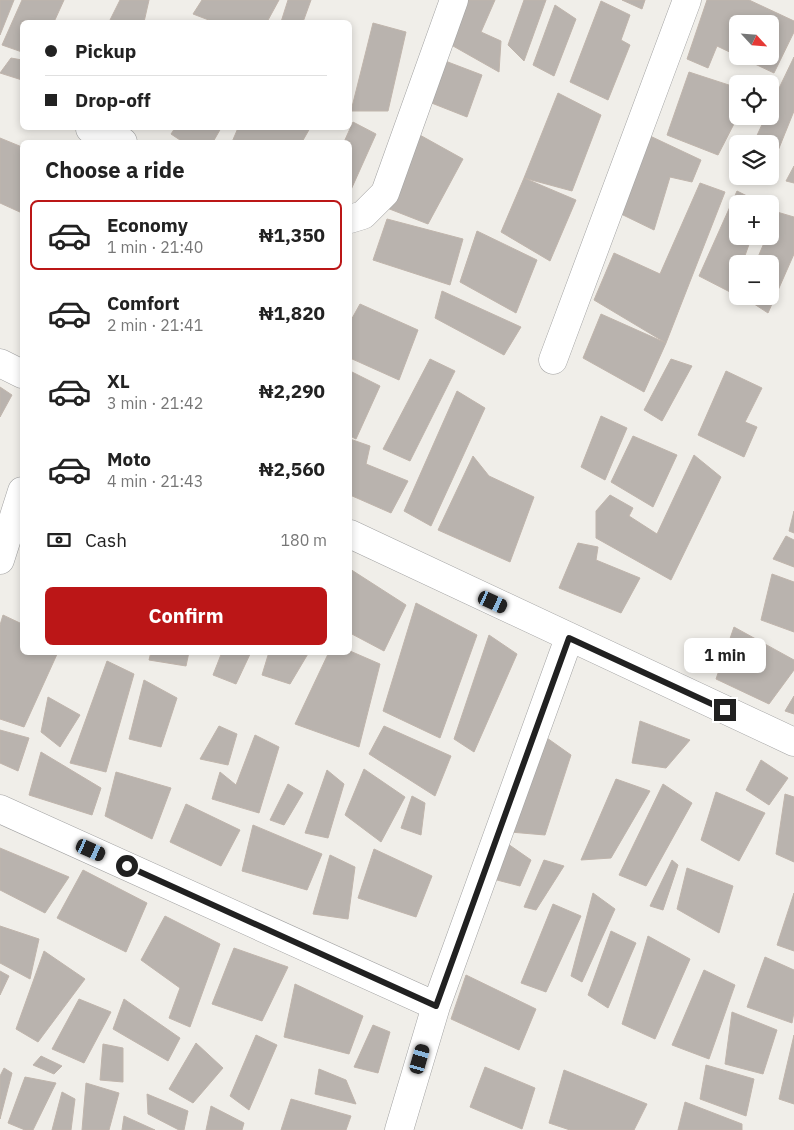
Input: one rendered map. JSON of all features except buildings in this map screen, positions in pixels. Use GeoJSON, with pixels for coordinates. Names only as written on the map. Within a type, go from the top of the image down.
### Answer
{"type":"FeatureCollection","features":[{"type":"Feature","properties":{"kind":"street"},"geometry":{"type":"LineString","coordinates":[[352,218],[362,215],[385,193],[454,0]]}},
{"type":"Feature","properties":{"kind":"street"},"geometry":{"type":"LineString","coordinates":[[553,360],[688,0]]}},
{"type":"Feature","properties":{"kind":"street"},"geometry":{"type":"LineString","coordinates":[[93,130],[118,140]]}},
{"type":"Feature","properties":{"kind":"street"},"geometry":{"type":"LineString","coordinates":[[0,363],[20,373]]}},
{"type":"Feature","properties":{"kind":"street"},"geometry":{"type":"LineString","coordinates":[[0,560],[20,497]]}},
{"type":"Feature","properties":{"kind":"street"},"geometry":{"type":"LineString","coordinates":[[352,535],[794,742]]}},
{"type":"Feature","properties":{"kind":"street"},"geometry":{"type":"LineString","coordinates":[[399,1130],[436,1006],[569,638]]}},
{"type":"Feature","properties":{"kind":"street"},"geometry":{"type":"LineString","coordinates":[[0,808],[436,1006]]}},
{"type":"Feature","properties":{"kind":"route"},"geometry":{"type":"LineString","coordinates":[[127,866],[436,1006],[569,638],[725,710]]}}]}
